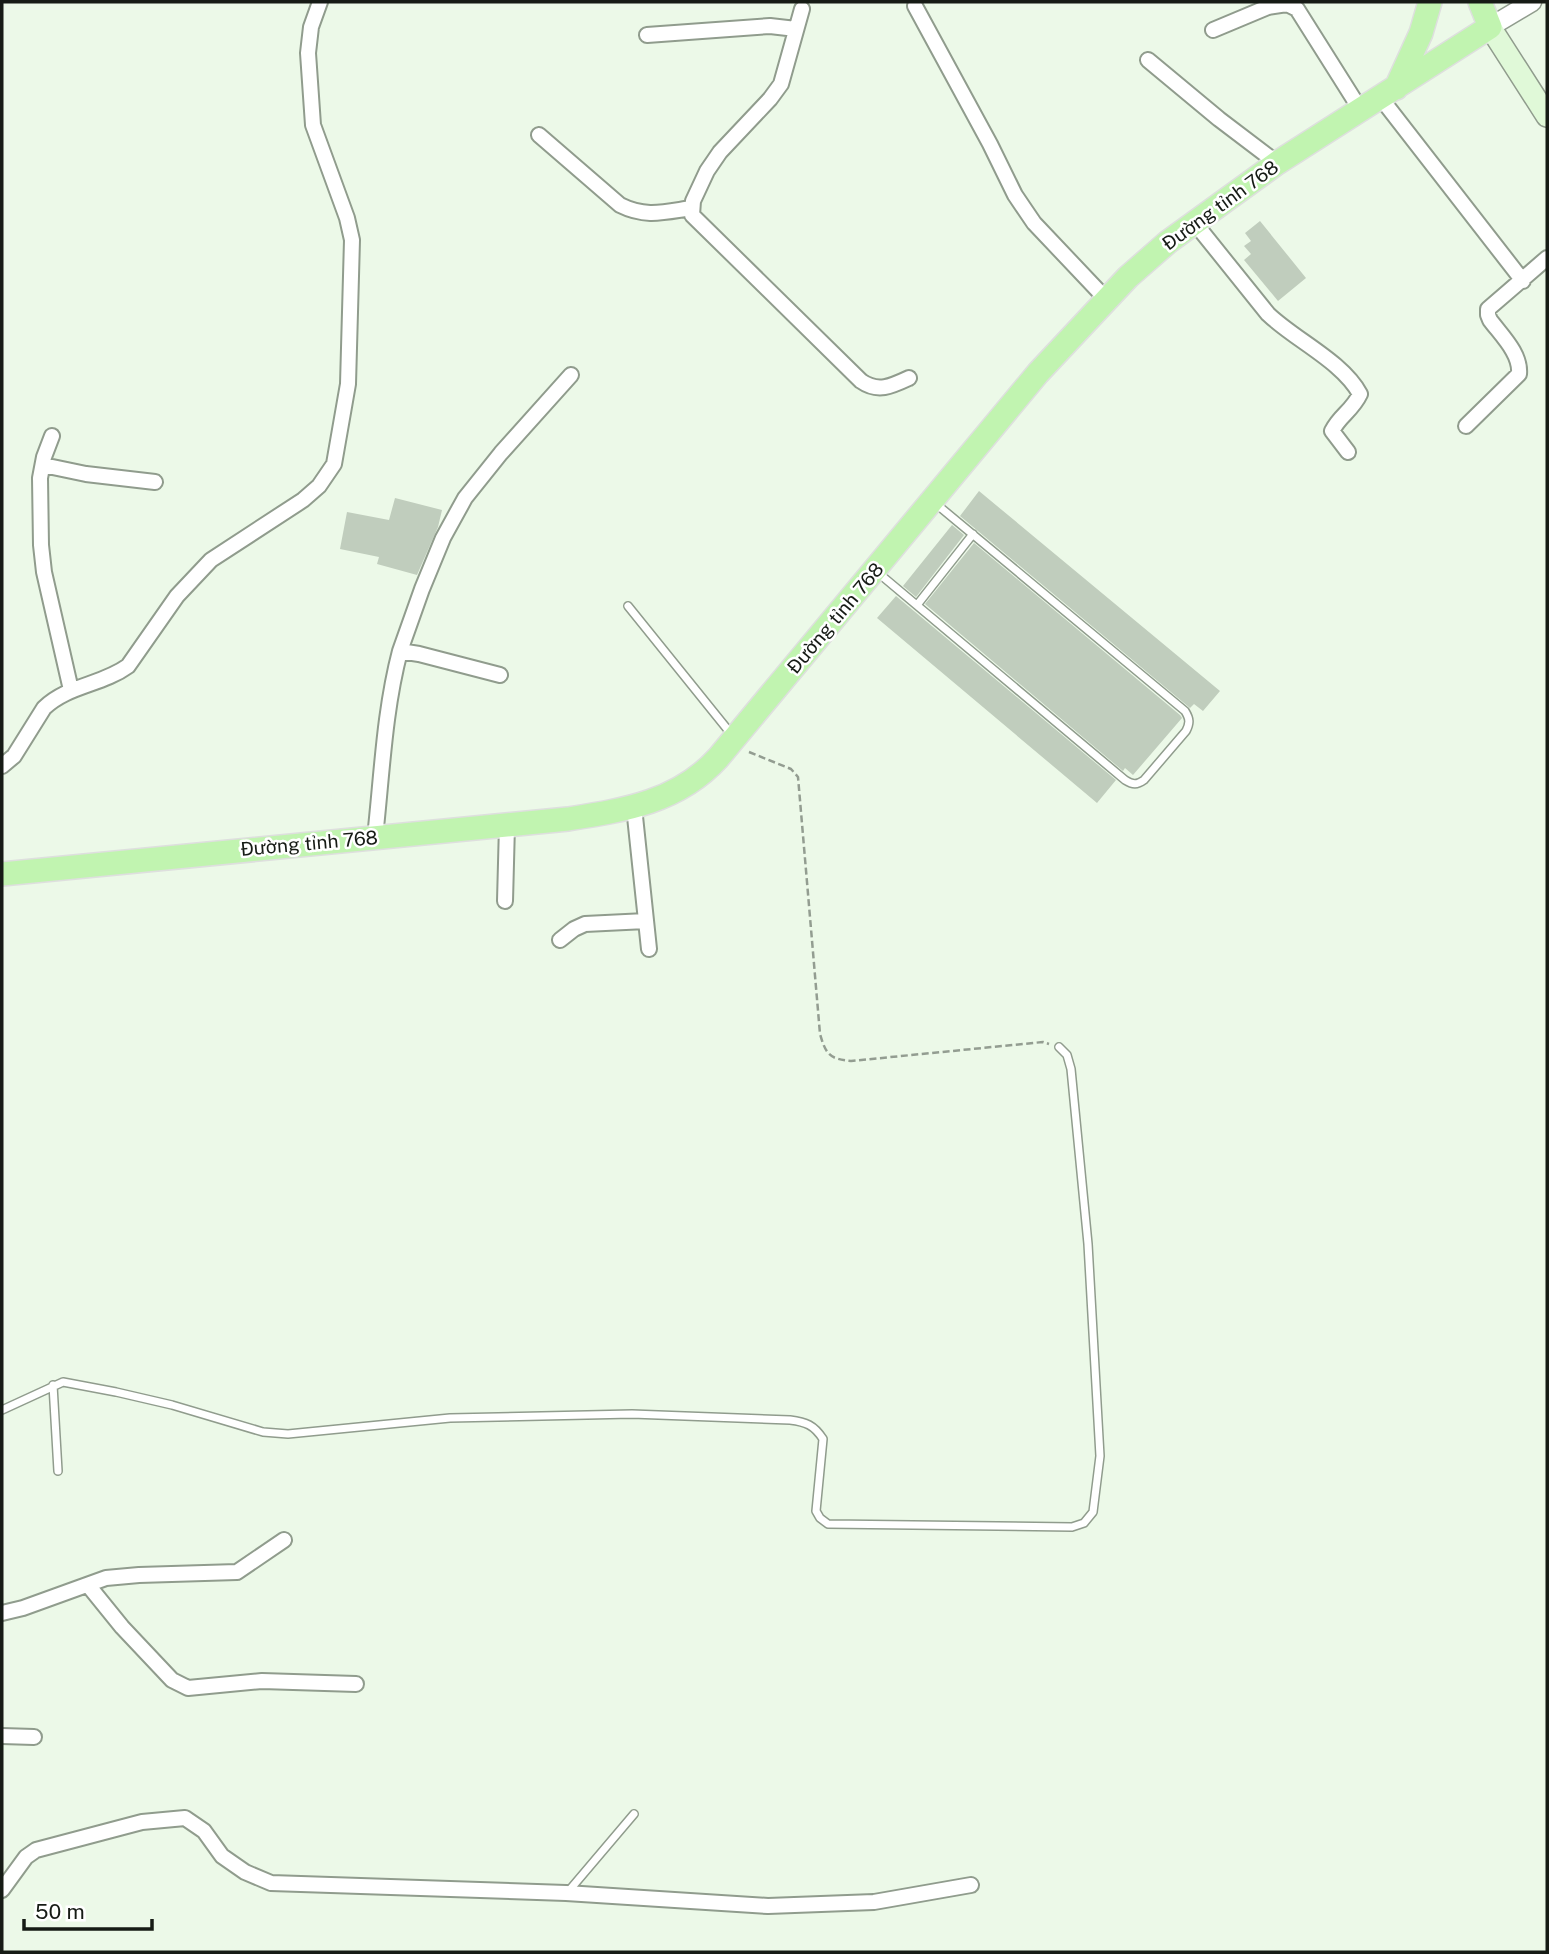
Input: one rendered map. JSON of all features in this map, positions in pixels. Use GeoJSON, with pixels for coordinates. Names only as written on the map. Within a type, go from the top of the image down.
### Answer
{"type":"FeatureCollection","features":[{"type":"Feature","properties":{"kind":"main road"},"geometry":{"type":"LineString","coordinates":[[1388,93],[1421,33],[1430,2]]}},
{"type":"Feature","properties":{"kind":"main road"},"geometry":{"type":"LineString","coordinates":[[1480,2],[1490,27],[1547,116]]}},
{"type":"Feature","properties":{"kind":"main road","name":"Đường tỉnh 768"},"geometry":{"type":"LineString","coordinates":[[2,874],[568,819],[634,807],[668,794],[705,773],[1038,373],[1128,276],[1194,222],[1277,163],[1490,27]]}},
{"type":"Feature","properties":{"kind":"street"},"geometry":{"type":"LineString","coordinates":[[2,766],[14,756],[44,708],[71,690],[120,672],[128,666],[177,596],[211,560],[303,500],[319,486],[334,464],[348,384],[352,240],[347,218],[313,125],[308,53],[311,27],[320,2]]}},
{"type":"Feature","properties":{"kind":"street"},"geometry":{"type":"LineString","coordinates":[[1490,27],[1532,2]]}},
{"type":"Feature","properties":{"kind":"street"},"geometry":{"type":"LineString","coordinates":[[1213,30],[1268,7],[1287,4],[1297,9],[1360,109]]}},
{"type":"Feature","properties":{"kind":"street"},"geometry":{"type":"LineString","coordinates":[[915,6],[1015,195],[1034,223],[1106,299]]}},
{"type":"Feature","properties":{"kind":"street"},"geometry":{"type":"LineString","coordinates":[[802,9],[777,90],[720,152],[700,184],[692,215],[861,381],[872,388],[880,388],[909,377]]}},
{"type":"Feature","properties":{"kind":"street"},"geometry":{"type":"LineString","coordinates":[[647,35],[769,26],[796,29]]}},
{"type":"Feature","properties":{"kind":"street"},"geometry":{"type":"LineString","coordinates":[[1148,60],[1277,163]]}},
{"type":"Feature","properties":{"kind":"street"},"geometry":{"type":"LineString","coordinates":[[1388,93],[1522,281]]}},
{"type":"Feature","properties":{"kind":"street"},"geometry":{"type":"LineString","coordinates":[[539,135],[620,205],[632,211],[640,213],[692,208]]}},
{"type":"Feature","properties":{"kind":"street"},"geometry":{"type":"LineString","coordinates":[[1194,222],[1268,314],[1320,353],[1355,384],[1360,394],[1355,405],[1337,422],[1332,431],[1348,452]]}},
{"type":"Feature","properties":{"kind":"street"},"geometry":{"type":"LineString","coordinates":[[1466,426],[1519,374],[1520,365],[1515,354],[1488,315],[1489,309],[1547,258]]}},
{"type":"Feature","properties":{"kind":"street"},"geometry":{"type":"LineString","coordinates":[[375,837],[386,721],[394,677],[400,651],[443,538],[465,498],[501,453],[571,375]]}},
{"type":"Feature","properties":{"kind":"street"},"geometry":{"type":"LineString","coordinates":[[52,436],[40,478],[44,572],[71,690]]}},
{"type":"Feature","properties":{"kind":"street"},"geometry":{"type":"LineString","coordinates":[[43,465],[86,474],[155,482]]}},
{"type":"Feature","properties":{"kind":"street"},"geometry":{"type":"LineString","coordinates":[[400,651],[500,675]]}},
{"type":"Feature","properties":{"kind":"street"},"geometry":{"type":"LineString","coordinates":[[634,807],[649,949]]}},
{"type":"Feature","properties":{"kind":"street"},"geometry":{"type":"LineString","coordinates":[[505,901],[507,825]]}},
{"type":"Feature","properties":{"kind":"street"},"geometry":{"type":"LineString","coordinates":[[559,940],[585,924],[646,921]]}},
{"type":"Feature","properties":{"kind":"street"},"geometry":{"type":"LineString","coordinates":[[2,1613],[106,1578],[237,1572],[284,1540]]}},
{"type":"Feature","properties":{"kind":"street"},"geometry":{"type":"LineString","coordinates":[[88,1585],[122,1628],[172,1680],[188,1688],[262,1682],[356,1684]]}},
{"type":"Feature","properties":{"kind":"street"},"geometry":{"type":"LineString","coordinates":[[2,1736],[34,1737]]}},
{"type":"Feature","properties":{"kind":"street"},"geometry":{"type":"LineString","coordinates":[[2,1890],[26,1857],[36,1850],[142,1822],[185,1818],[204,1830],[222,1856],[245,1872],[271,1883],[566,1893],[789,1906],[874,1902],[971,1885]]}},
{"type":"Feature","properties":{"kind":"lane"},"geometry":{"type":"LineString","coordinates":[[874,569],[1132,784],[1144,780],[1186,731],[1189,718],[1185,711],[932,500]]}},
{"type":"Feature","properties":{"kind":"lane"},"geometry":{"type":"LineString","coordinates":[[917,605],[973,534]]}},
{"type":"Feature","properties":{"kind":"lane"},"geometry":{"type":"LineString","coordinates":[[628,606],[732,742]]}},
{"type":"Feature","properties":{"kind":"lane"},"geometry":{"type":"LineString","coordinates":[[2,1410],[63,1382],[172,1405],[278,1434],[450,1418],[632,1414],[790,1419],[809,1423],[823,1439],[816,1511],[828,1524],[1072,1527],[1084,1523],[1093,1512],[1100,1456],[1088,1244],[1072,1082],[1067,1055],[1059,1047]]}},
{"type":"Feature","properties":{"kind":"lane"},"geometry":{"type":"LineString","coordinates":[[53,1385],[58,1471]]}},
{"type":"Feature","properties":{"kind":"lane"},"geometry":{"type":"LineString","coordinates":[[566,1893],[634,1814]]}},
{"type":"Feature","properties":{"kind":"path"},"geometry":{"type":"LineString","coordinates":[[732,742],[791,769],[798,777],[820,1034],[825,1050],[835,1060],[852,1061],[1043,1042],[1059,1047]]}},
{"type":"Feature","properties":{"kind":"building"},"geometry":{"type":"Polygon","coordinates":[[[1260,221],[1306,278],[1278,301],[1244,260],[1251,254],[1244,246],[1251,241],[1245,233],[1260,221]]]}},
{"type":"Feature","properties":{"kind":"building"},"geometry":{"type":"Polygon","coordinates":[[[979,491],[1220,691],[1203,711],[1194,704],[1190,708],[960,516],[979,491]]]}},
{"type":"Feature","properties":{"kind":"building"},"geometry":{"type":"Polygon","coordinates":[[[395,498],[442,510],[438,527],[417,575],[377,564],[379,557],[340,549],[347,512],[389,520],[395,498]]]}},
{"type":"Feature","properties":{"kind":"building"},"geometry":{"type":"Polygon","coordinates":[[[952,525],[964,535],[916,597],[903,586],[952,525]]]}},
{"type":"Feature","properties":{"kind":"building"},"geometry":{"type":"Polygon","coordinates":[[[974,543],[1180,715],[1182,718],[1133,775],[1125,768],[1123,771],[925,604],[974,543]]]}},
{"type":"Feature","properties":{"kind":"building"},"geometry":{"type":"Polygon","coordinates":[[[896,596],[1116,780],[1097,803],[877,618],[896,596]]]}}]}
